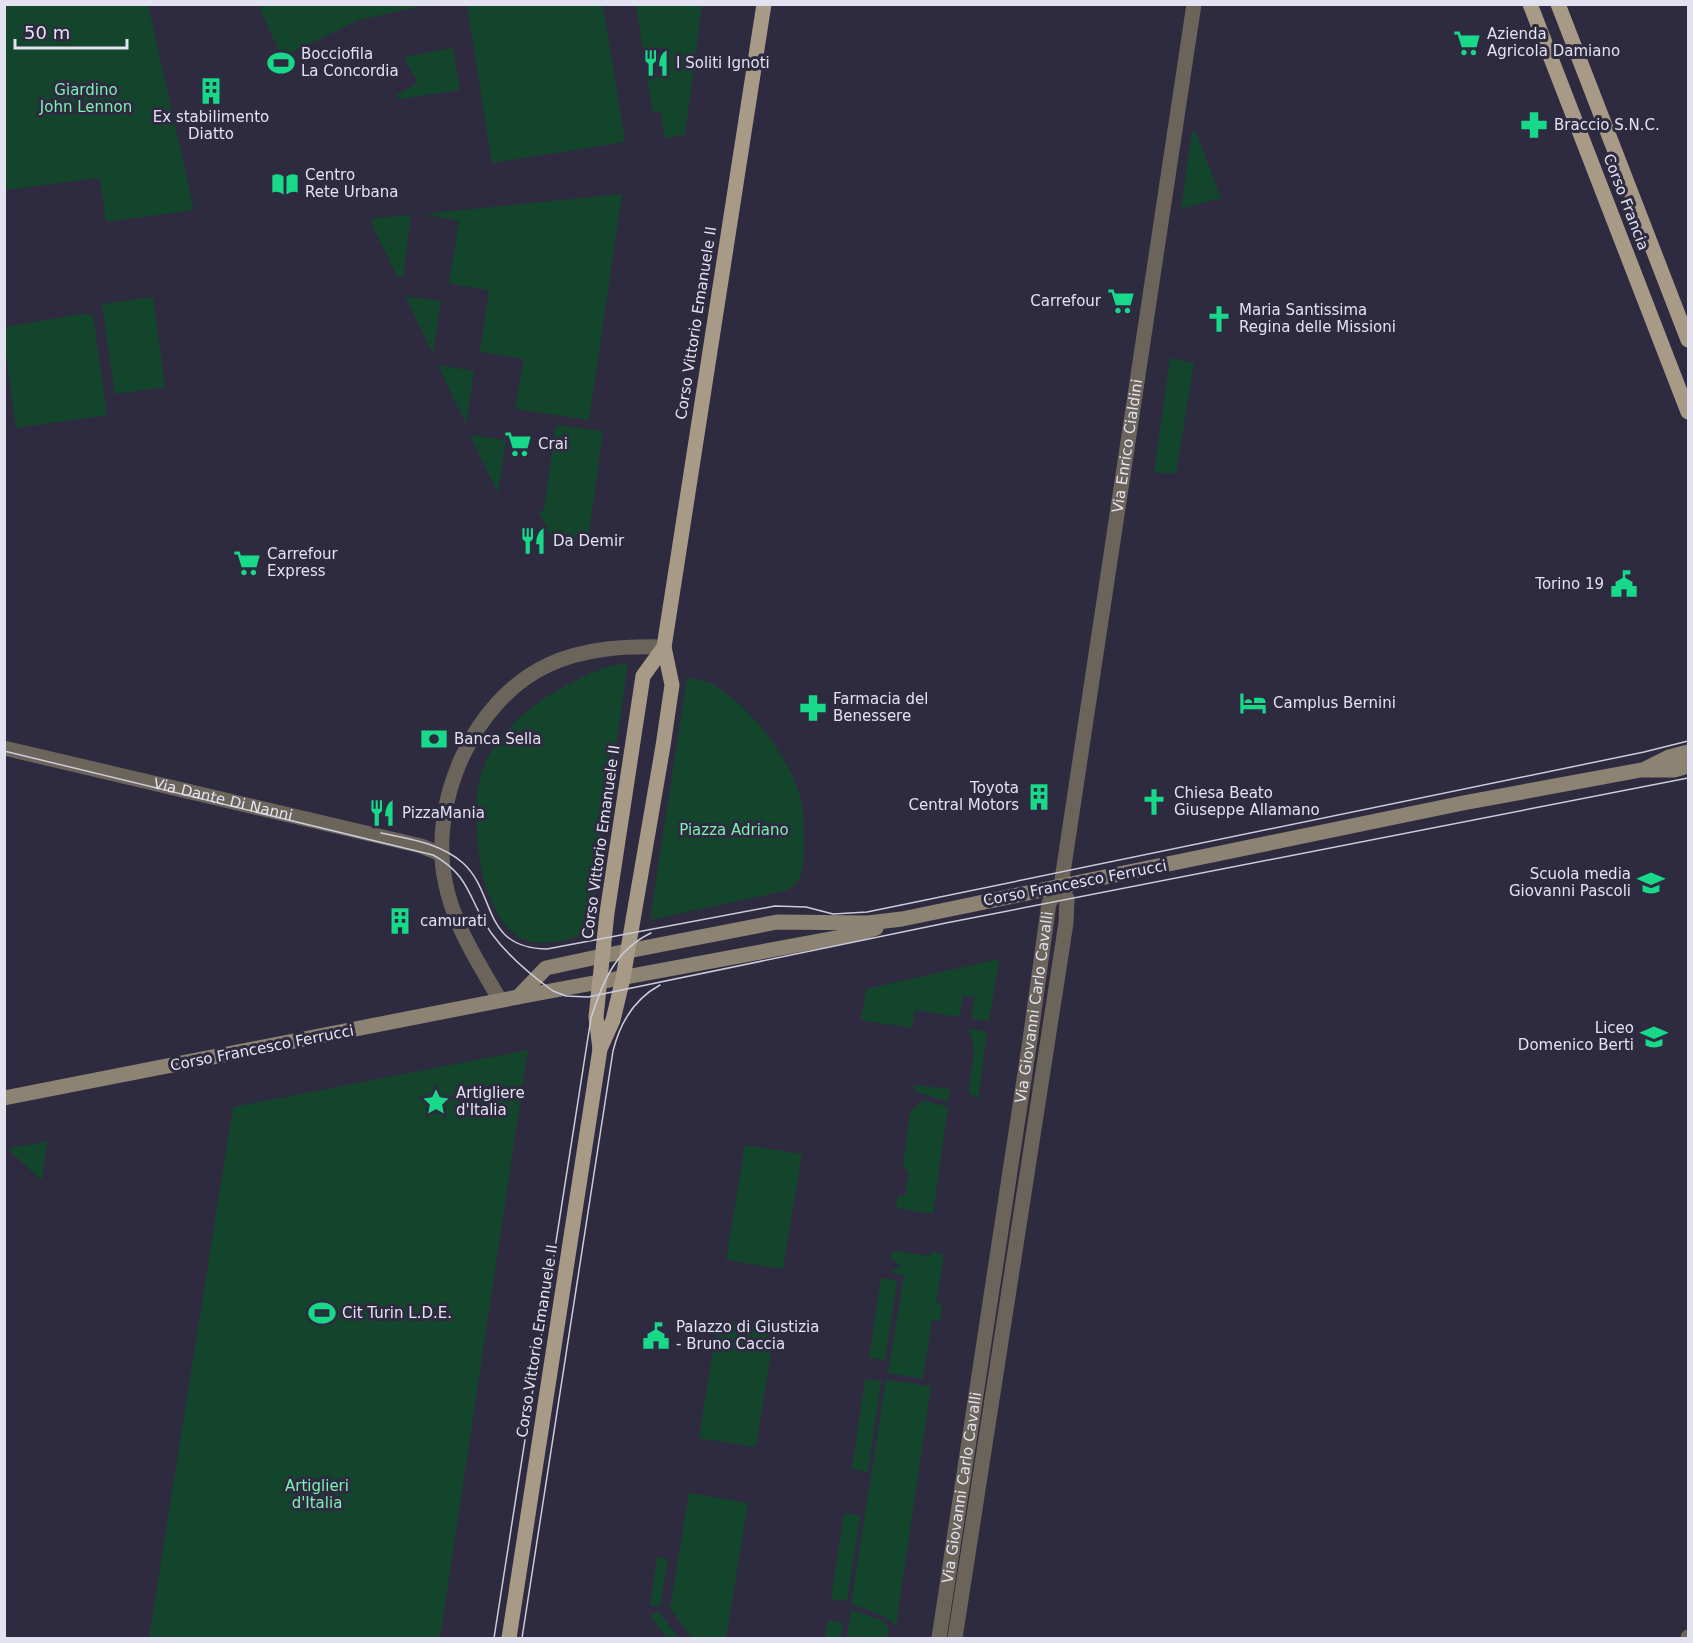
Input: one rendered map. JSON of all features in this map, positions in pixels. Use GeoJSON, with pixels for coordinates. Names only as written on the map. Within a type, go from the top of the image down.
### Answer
{"type":"FeatureCollection","features":[{"type":"Feature","properties":{"kind":"main road","name":"Corso Vittorio Emanuele II"},"geometry":{"type":"LineString","coordinates":[[509,1638],[600,1049],[628,977],[628,951],[672,685],[664,647],[764,4]]}},
{"type":"Feature","properties":{"kind":"main road","name":"Corso Francia"},"geometry":{"type":"LineString","coordinates":[[1530,4],[1689,412]]}},
{"type":"Feature","properties":{"kind":"main road","name":"Corso Francia"},"geometry":{"type":"LineString","coordinates":[[1558,4],[1689,340]]}},
{"type":"Feature","properties":{"kind":"main road","name":"Corso Vittorio Emanuele II"},"geometry":{"type":"LineString","coordinates":[[600,1049],[596,1017],[602,956],[643,676],[664,647]]}},
{"type":"Feature","properties":{"kind":"main road"},"geometry":{"type":"LineString","coordinates":[[1641,771],[1669,757],[1689,752]]}},
{"type":"Feature","properties":{"kind":"main road"},"geometry":{"type":"LineString","coordinates":[[1641,771],[1674,770],[1689,766]]}},
{"type":"Feature","properties":{"kind":"main road","name":"Corso Francesco Ferrucci"},"geometry":{"type":"LineString","coordinates":[[518,997],[546,968],[602,956],[777,922],[868,923],[902,919],[1463,803],[1641,771]]}},
{"type":"Feature","properties":{"kind":"main road","name":"Corso Francesco Ferrucci"},"geometry":{"type":"LineString","coordinates":[[4,1098],[500,1000],[857,934],[902,919]]}},
{"type":"Feature","properties":{"kind":"street","name":"Via Enrico Cialdini"},"geometry":{"type":"LineString","coordinates":[[1061,886],[1138,390],[1194,4]]}},
{"type":"Feature","properties":{"kind":"street"},"geometry":{"type":"LineString","coordinates":[[500,1000],[457,920],[445,881],[441,854],[447,799],[460,762],[483,722],[519,684],[549,664],[576,655],[628,646],[664,647]]}},
{"type":"Feature","properties":{"kind":"street","name":"Via Dante Di Nanni"},"geometry":{"type":"LineString","coordinates":[[4,748],[421,846],[441,854]]}},
{"type":"Feature","properties":{"kind":"street","name":"Via Giovanni Carlo Cavalli"},"geometry":{"type":"LineString","coordinates":[[939,1638],[1049,903],[1061,886]]}},
{"type":"Feature","properties":{"kind":"street","name":"Via Giovanni Carlo Cavalli"},"geometry":{"type":"LineString","coordinates":[[955,1638],[1062,948],[1067,899],[1061,886]]}},
{"type":"Feature","properties":{"kind":"green space","name":"Giardino John Lennon"},"geometry":{"type":"Polygon","coordinates":[[[4,5],[148,5],[194,210],[106,222],[100,178],[5,190],[4,5]]]}},
{"type":"Feature","properties":{"kind":"green space"},"geometry":{"type":"Polygon","coordinates":[[[258,5],[425,5],[359,20],[282,57],[258,5]]]}},
{"type":"Feature","properties":{"kind":"green space"},"geometry":{"type":"Polygon","coordinates":[[[467,5],[603,5],[625,142],[492,163],[467,5]]]}},
{"type":"Feature","properties":{"kind":"green space"},"geometry":{"type":"Polygon","coordinates":[[[636,5],[702,5],[685,135],[664,138],[661,111],[653,112],[647,78],[668,76],[665,48],[643,50],[636,5]]]}},
{"type":"Feature","properties":{"kind":"green space"},"geometry":{"type":"Polygon","coordinates":[[[453,48],[460,90],[399,99],[396,95],[418,83],[404,57],[453,48]]]}},
{"type":"Feature","properties":{"kind":"green space"},"geometry":{"type":"Polygon","coordinates":[[[1192,132],[1196,132],[1221,198],[1181,209],[1192,132]]]}},
{"type":"Feature","properties":{"kind":"green space"},"geometry":{"type":"Polygon","coordinates":[[[622,194],[589,420],[515,409],[524,359],[480,352],[489,290],[449,284],[459,221],[424,214],[622,194]]]}},
{"type":"Feature","properties":{"kind":"green space"},"geometry":{"type":"Polygon","coordinates":[[[411,215],[403,277],[398,278],[372,221],[374,218],[411,215]]]}},
{"type":"Feature","properties":{"kind":"green space"},"geometry":{"type":"Polygon","coordinates":[[[405,296],[441,301],[433,354],[405,296]]]}},
{"type":"Feature","properties":{"kind":"green space"},"geometry":{"type":"Polygon","coordinates":[[[153,297],[165,387],[115,394],[102,304],[153,297]]]}},
{"type":"Feature","properties":{"kind":"green space"},"geometry":{"type":"Polygon","coordinates":[[[82,314],[93,315],[107,415],[16,428],[5,346],[5,327],[82,314]]]}},
{"type":"Feature","properties":{"kind":"green space"},"geometry":{"type":"Polygon","coordinates":[[[1170,358],[1194,363],[1176,473],[1154,473],[1170,358]]]}},
{"type":"Feature","properties":{"kind":"green space"},"geometry":{"type":"Polygon","coordinates":[[[438,365],[474,371],[466,424],[438,365]]]}},
{"type":"Feature","properties":{"kind":"green space"},"geometry":{"type":"Polygon","coordinates":[[[556,425],[603,431],[588,540],[572,539],[555,546],[539,512],[544,510],[556,425]]]}},
{"type":"Feature","properties":{"kind":"green space"},"geometry":{"type":"Polygon","coordinates":[[[470,435],[506,440],[498,493],[470,435]]]}},
{"type":"Feature","properties":{"kind":"green space"},"geometry":{"type":"Polygon","coordinates":[[[628,663],[589,934],[547,943],[530,942],[516,935],[505,924],[486,887],[481,866],[477,822],[477,794],[481,774],[486,760],[503,736],[535,705],[585,676],[610,666],[628,663]]]}},
{"type":"Feature","properties":{"kind":"green space","name":"Piazza Adriano"},"geometry":{"type":"Polygon","coordinates":[[[687,678],[710,683],[725,692],[753,718],[778,750],[796,783],[801,800],[804,829],[803,865],[797,881],[788,890],[650,920],[687,678]]]}},
{"type":"Feature","properties":{"kind":"green space"},"geometry":{"type":"Polygon","coordinates":[[[999,959],[989,1021],[971,1018],[975,997],[963,995],[959,1017],[915,1010],[912,1028],[861,1020],[866,989],[999,959]]]}},
{"type":"Feature","properties":{"kind":"green space"},"geometry":{"type":"Polygon","coordinates":[[[966,1028],[987,1032],[978,1099],[969,1093],[974,1051],[971,1035],[966,1028]]]}},
{"type":"Feature","properties":{"kind":"green space","name":"Artiglieri d'Italia"},"geometry":{"type":"Polygon","coordinates":[[[528,1050],[440,1638],[149,1638],[233,1107],[528,1050]]]}},
{"type":"Feature","properties":{"kind":"green space"},"geometry":{"type":"Polygon","coordinates":[[[914,1085],[950,1089],[948,1102],[914,1091],[914,1085]]]}},
{"type":"Feature","properties":{"kind":"green space"},"geometry":{"type":"Polygon","coordinates":[[[923,1100],[948,1107],[933,1214],[896,1208],[898,1195],[905,1196],[909,1173],[903,1166],[910,1112],[923,1100]]]}},
{"type":"Feature","properties":{"kind":"green space"},"geometry":{"type":"Polygon","coordinates":[[[47,1141],[42,1181],[8,1149],[47,1141]]]}},
{"type":"Feature","properties":{"kind":"green space"},"geometry":{"type":"Polygon","coordinates":[[[745,1145],[802,1154],[783,1269],[726,1260],[745,1145]]]}},
{"type":"Feature","properties":{"kind":"green space"},"geometry":{"type":"Polygon","coordinates":[[[894,1251],[930,1256],[931,1252],[944,1254],[936,1303],[942,1304],[940,1321],[932,1320],[923,1379],[888,1373],[904,1275],[890,1272],[900,1267],[890,1255],[894,1251]]]}},
{"type":"Feature","properties":{"kind":"green space"},"geometry":{"type":"Polygon","coordinates":[[[881,1278],[897,1281],[885,1360],[869,1358],[881,1278]]]}},
{"type":"Feature","properties":{"kind":"green space"},"geometry":{"type":"Polygon","coordinates":[[[718,1319],[775,1328],[756,1447],[699,1438],[718,1319]]]}},
{"type":"Feature","properties":{"kind":"green space"},"geometry":{"type":"Polygon","coordinates":[[[865,1379],[881,1381],[868,1472],[852,1469],[865,1379]]]}},
{"type":"Feature","properties":{"kind":"green space"},"geometry":{"type":"Polygon","coordinates":[[[886,1380],[931,1386],[896,1626],[882,1615],[851,1604],[886,1380]]]}},
{"type":"Feature","properties":{"kind":"green space"},"geometry":{"type":"Polygon","coordinates":[[[689,1493],[748,1503],[726,1638],[692,1638],[670,1608],[689,1493]]]}},
{"type":"Feature","properties":{"kind":"green space"},"geometry":{"type":"Polygon","coordinates":[[[844,1513],[860,1516],[847,1601],[831,1599],[844,1513]]]}},
{"type":"Feature","properties":{"kind":"green space"},"geometry":{"type":"Polygon","coordinates":[[[657,1557],[668,1559],[660,1607],[650,1605],[657,1557]]]}},
{"type":"Feature","properties":{"kind":"green space"},"geometry":{"type":"Polygon","coordinates":[[[851,1610],[882,1620],[889,1629],[888,1638],[847,1638],[851,1610]]]}},
{"type":"Feature","properties":{"kind":"green space"},"geometry":{"type":"Polygon","coordinates":[[[659,1612],[679,1638],[667,1638],[650,1615],[659,1612]]]}},
{"type":"Feature","properties":{"kind":"green space"},"geometry":{"type":"Polygon","coordinates":[[[827,1621],[843,1623],[841,1638],[825,1638],[827,1621]]]}},
{"type":"Feature","properties":{"kind":"tram line"},"geometry":{"type":"LineString","coordinates":[[381,833],[435,846],[454,856],[474,876],[500,930],[511,939],[526,946],[547,949],[775,906],[806,907],[833,914],[867,912],[1688,741]]}},
{"type":"Feature","properties":{"kind":"tram line"},"geometry":{"type":"LineString","coordinates":[[4,751],[433,855],[446,863],[463,881],[484,923],[520,965],[553,991],[566,996],[588,997],[946,923],[1688,778]]}},
{"type":"Feature","properties":{"kind":"tram line"},"geometry":{"type":"LineString","coordinates":[[494,1638],[591,1018],[605,980],[619,958],[639,940],[651,933]]}},
{"type":"Feature","properties":{"kind":"tram line"},"geometry":{"type":"LineString","coordinates":[[522,1638],[613,1051],[629,1013],[643,997],[660,985]]}},
{"type":"Feature","properties":{"kind":"place","name":"Azienda Agricola Damiano"},"geometry":{"type":"Point","coordinates":[1467,43]}},
{"type":"Feature","properties":{"kind":"place","name":"Bocciofila La Concordia"},"geometry":{"type":"Point","coordinates":[281,63]}},
{"type":"Feature","properties":{"kind":"place","name":"I Soliti Ignoti"},"geometry":{"type":"Point","coordinates":[656,63]}},
{"type":"Feature","properties":{"kind":"place","name":"Ex stabilimento Diatto"},"geometry":{"type":"Point","coordinates":[211,91]}},
{"type":"Feature","properties":{"kind":"place","name":"Braccio S.N.C."},"geometry":{"type":"Point","coordinates":[1534,125]}},
{"type":"Feature","properties":{"kind":"place","name":"Centro Rete Urbana"},"geometry":{"type":"Point","coordinates":[285,184]}},
{"type":"Feature","properties":{"kind":"place","name":"Carrefour"},"geometry":{"type":"Point","coordinates":[1121,301]}},
{"type":"Feature","properties":{"kind":"place","name":"Maria Santissima Regina delle Missioni"},"geometry":{"type":"Point","coordinates":[1219,319]}},
{"type":"Feature","properties":{"kind":"place","name":"Crai"},"geometry":{"type":"Point","coordinates":[518,444]}},
{"type":"Feature","properties":{"kind":"place","name":"Da Demir"},"geometry":{"type":"Point","coordinates":[533,541]}},
{"type":"Feature","properties":{"kind":"place","name":"Carrefour Express"},"geometry":{"type":"Point","coordinates":[247,563]}},
{"type":"Feature","properties":{"kind":"place","name":"Torino 19"},"geometry":{"type":"Point","coordinates":[1624,584]}},
{"type":"Feature","properties":{"kind":"place","name":"Camplus Bernini"},"geometry":{"type":"Point","coordinates":[1253,703]}},
{"type":"Feature","properties":{"kind":"place","name":"Farmacia del Benessere"},"geometry":{"type":"Point","coordinates":[813,708]}},
{"type":"Feature","properties":{"kind":"place","name":"Banca Sella"},"geometry":{"type":"Point","coordinates":[434,739]}},
{"type":"Feature","properties":{"kind":"place","name":"Toyota Central Motors"},"geometry":{"type":"Point","coordinates":[1039,797]}},
{"type":"Feature","properties":{"kind":"place","name":"Chiesa Beato Giuseppe Allamano"},"geometry":{"type":"Point","coordinates":[1154,802]}},
{"type":"Feature","properties":{"kind":"place","name":"PizzaMania"},"geometry":{"type":"Point","coordinates":[382,813]}},
{"type":"Feature","properties":{"kind":"place","name":"Scuola media Giovanni Pascoli"},"geometry":{"type":"Point","coordinates":[1651,883]}},
{"type":"Feature","properties":{"kind":"place","name":"camurati"},"geometry":{"type":"Point","coordinates":[400,921]}},
{"type":"Feature","properties":{"kind":"place","name":"Liceo Domenico Berti"},"geometry":{"type":"Point","coordinates":[1654,1037]}},
{"type":"Feature","properties":{"kind":"place","name":"Artigliere d'Italia"},"geometry":{"type":"Point","coordinates":[436,1102]}},
{"type":"Feature","properties":{"kind":"place","name":"Cit Turin L.D.E."},"geometry":{"type":"Point","coordinates":[322,1313]}},
{"type":"Feature","properties":{"kind":"place","name":"Palazzo di Giustizia - Bruno Caccia"},"geometry":{"type":"Point","coordinates":[656,1336]}}]}
